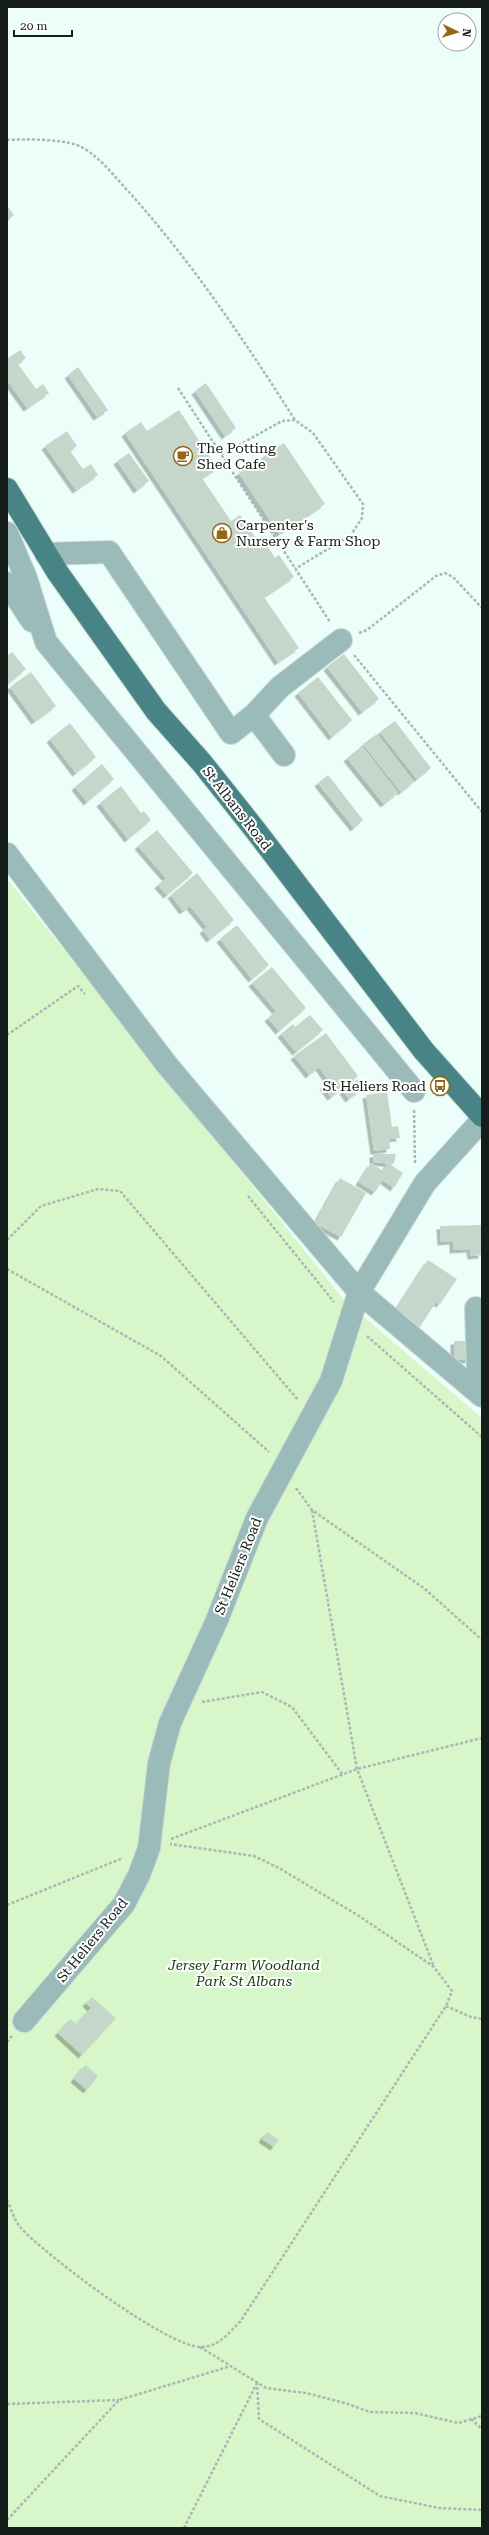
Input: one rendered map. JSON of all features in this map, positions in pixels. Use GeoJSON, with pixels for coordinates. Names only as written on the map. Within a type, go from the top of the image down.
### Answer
{"type":"FeatureCollection","features":[{"type":"Feature","properties":{"kind":"main road","name":"St Albans Road"},"geometry":{"type":"LineString","coordinates":[[7,489],[46,554],[156,712],[202,763],[256,831],[424,1051],[482,1116]]}},
{"type":"Feature","properties":{"kind":"street"},"geometry":{"type":"LineString","coordinates":[[7,533],[26,578],[46,642]]}},
{"type":"Feature","properties":{"kind":"street"},"geometry":{"type":"LineString","coordinates":[[46,554],[109,552],[232,733],[254,715],[280,688],[341,640]]}},
{"type":"Feature","properties":{"kind":"street"},"geometry":{"type":"LineString","coordinates":[[7,583],[46,642],[414,1091]]}},
{"type":"Feature","properties":{"kind":"street"},"geometry":{"type":"LineString","coordinates":[[254,715],[284,755]]}},
{"type":"Feature","properties":{"kind":"street"},"geometry":{"type":"LineString","coordinates":[[7,854],[167,1065],[359,1292],[476,1391]]}},
{"type":"Feature","properties":{"kind":"street","name":"St Heliers Road"},"geometry":{"type":"LineString","coordinates":[[24,2021],[124,1904],[139,1875],[148,1848],[158,1763],[163,1743],[217,1620],[257,1518],[282,1469],[317,1409],[331,1381],[359,1292],[425,1183],[482,1120]]}},
{"type":"Feature","properties":{"kind":"street"},"geometry":{"type":"LineString","coordinates":[[476,1308],[478,1373],[476,1391]]}},
{"type":"Feature","properties":{"kind":"path"},"geometry":{"type":"LineString","coordinates":[[7,140],[56,142],[77,145],[101,161],[148,213],[216,299],[294,420],[314,433],[363,504],[362,518],[351,535],[295,568]]}},
{"type":"Feature","properties":{"kind":"path"},"geometry":{"type":"LineString","coordinates":[[178,388],[341,640],[482,812]]}},
{"type":"Feature","properties":{"kind":"path"},"geometry":{"type":"LineString","coordinates":[[221,455],[282,421],[294,420]]}},
{"type":"Feature","properties":{"kind":"path"},"geometry":{"type":"LineString","coordinates":[[341,640],[367,630],[436,576],[445,573],[453,577],[482,608]]}},
{"type":"Feature","properties":{"kind":"path"},"geometry":{"type":"LineString","coordinates":[[7,1035],[78,986],[88,997]]}},
{"type":"Feature","properties":{"kind":"path"},"geometry":{"type":"LineString","coordinates":[[414,1091],[415,1175],[425,1183]]}},
{"type":"Feature","properties":{"kind":"path"},"geometry":{"type":"LineString","coordinates":[[7,1240],[41,1206],[98,1190],[120,1191],[304,1406],[317,1409]]}},
{"type":"Feature","properties":{"kind":"path"},"geometry":{"type":"LineString","coordinates":[[244,1191],[350,1321],[482,1437]]}},
{"type":"Feature","properties":{"kind":"path"},"geometry":{"type":"LineString","coordinates":[[7,1269],[161,1356],[267,1448],[312,1510],[425,1589],[482,1640]]}},
{"type":"Feature","properties":{"kind":"path"},"geometry":{"type":"LineString","coordinates":[[200,2347],[218,2344],[240,2322],[446,2006],[452,1991],[434,1967],[358,1769],[312,1510]]}},
{"type":"Feature","properties":{"kind":"path"},"geometry":{"type":"LineString","coordinates":[[178,1706],[262,1692],[292,1707],[343,1774]]}},
{"type":"Feature","properties":{"kind":"path"},"geometry":{"type":"LineString","coordinates":[[7,1905],[148,1848],[343,1774],[482,1738]]}},
{"type":"Feature","properties":{"kind":"path"},"geometry":{"type":"LineString","coordinates":[[148,1848],[168,1844],[254,1856],[290,1874],[359,1916],[434,1967]]}},
{"type":"Feature","properties":{"kind":"path"},"geometry":{"type":"LineString","coordinates":[[446,2006],[471,2017],[482,2019]]}},
{"type":"Feature","properties":{"kind":"path"},"geometry":{"type":"LineString","coordinates":[[7,2200],[19,2226],[98,2292],[174,2340],[200,2347],[266,2388],[306,2393],[346,2403],[370,2412],[415,2413],[458,2423],[482,2416]]}},
{"type":"Feature","properties":{"kind":"path"},"geometry":{"type":"LineString","coordinates":[[7,2404],[119,2400],[232,2366]]}},
{"type":"Feature","properties":{"kind":"path"},"geometry":{"type":"LineString","coordinates":[[257,2382],[259,2419],[380,2496],[439,2508],[482,2510]]}},
{"type":"Feature","properties":{"kind":"path"},"geometry":{"type":"LineString","coordinates":[[184,2528],[257,2382]]}},
{"type":"Feature","properties":{"kind":"path"},"geometry":{"type":"LineString","coordinates":[[7,2520],[119,2400]]}},
{"type":"Feature","properties":{"kind":"path"},"geometry":{"type":"LineString","coordinates":[[470,2419],[482,2429]]}},
{"type":"Feature","properties":{"kind":"green space","name":"Jersey Farm Woodland Park St Albans"},"geometry":{"type":"Polygon","coordinates":[[[7,879],[344,1300],[482,1418],[482,2528],[7,2528],[7,879]]]}},
{"type":"Feature","properties":{"kind":"building"},"geometry":{"type":"Polygon","coordinates":[[[7,206],[14,215],[7,221],[7,206]]]}},
{"type":"Feature","properties":{"kind":"building"},"geometry":{"type":"Polygon","coordinates":[[[20,350],[26,358],[18,364],[36,389],[43,384],[49,393],[27,408],[7,380],[7,359],[20,350]]]}},
{"type":"Feature","properties":{"kind":"building"},"geometry":{"type":"Polygon","coordinates":[[[78,367],[108,410],[97,417],[68,375],[78,367]]]}},
{"type":"Feature","properties":{"kind":"building"},"geometry":{"type":"Polygon","coordinates":[[[206,383],[236,428],[225,436],[195,391],[206,383]]]}},
{"type":"Feature","properties":{"kind":"building","name":"Carpenter's Nursery & Farm Shop"},"geometry":{"type":"Polygon","coordinates":[[[179,410],[217,468],[202,478],[231,521],[240,515],[262,547],[266,544],[275,558],[279,555],[294,577],[264,597],[299,648],[278,662],[125,433],[141,422],[147,431],[179,410]]]}},
{"type":"Feature","properties":{"kind":"building"},"geometry":{"type":"Polygon","coordinates":[[[67,431],[77,446],[70,451],[83,469],[91,464],[98,475],[76,490],[45,446],[67,431]]]}},
{"type":"Feature","properties":{"kind":"building"},"geometry":{"type":"Polygon","coordinates":[[[284,443],[325,504],[279,534],[239,473],[284,443]]]}},
{"type":"Feature","properties":{"kind":"building"},"geometry":{"type":"Polygon","coordinates":[[[129,453],[149,481],[137,490],[117,461],[129,453]]]}},
{"type":"Feature","properties":{"kind":"building"},"geometry":{"type":"Polygon","coordinates":[[[12,652],[26,669],[8,684],[7,656],[12,652]]]}},
{"type":"Feature","properties":{"kind":"building"},"geometry":{"type":"Polygon","coordinates":[[[344,654],[379,699],[362,712],[327,667],[344,654]]]}},
{"type":"Feature","properties":{"kind":"building"},"geometry":{"type":"Polygon","coordinates":[[[31,672],[56,706],[35,721],[10,687],[31,672]]]}},
{"type":"Feature","properties":{"kind":"building"},"geometry":{"type":"Polygon","coordinates":[[[318,677],[352,720],[332,737],[298,693],[318,677]]]}},
{"type":"Feature","properties":{"kind":"building"},"geometry":{"type":"Polygon","coordinates":[[[395,721],[431,768],[417,779],[380,732],[395,721]]]}},
{"type":"Feature","properties":{"kind":"building"},"geometry":{"type":"Polygon","coordinates":[[[70,723],[96,757],[76,773],[50,739],[70,723]]]}},
{"type":"Feature","properties":{"kind":"building"},"geometry":{"type":"Polygon","coordinates":[[[377,734],[414,782],[401,792],[363,744],[377,734]]]}},
{"type":"Feature","properties":{"kind":"building"},"geometry":{"type":"Polygon","coordinates":[[[362,746],[398,793],[384,804],[347,758],[362,746]]]}},
{"type":"Feature","properties":{"kind":"building"},"geometry":{"type":"Polygon","coordinates":[[[102,764],[114,779],[87,802],[75,787],[102,764]]]}},
{"type":"Feature","properties":{"kind":"building"},"geometry":{"type":"Polygon","coordinates":[[[328,775],[363,820],[354,828],[318,783],[328,775]]]}},
{"type":"Feature","properties":{"kind":"building"},"geometry":{"type":"Polygon","coordinates":[[[121,786],[141,813],[144,811],[151,820],[128,839],[100,803],[121,786]]]}},
{"type":"Feature","properties":{"kind":"building"},"geometry":{"type":"Polygon","coordinates":[[[157,830],[193,873],[167,895],[158,885],[166,878],[138,846],[157,830]]]}},
{"type":"Feature","properties":{"kind":"building"},"geometry":{"type":"Polygon","coordinates":[[[197,873],[234,920],[210,939],[203,930],[207,927],[190,906],[183,911],[171,895],[197,873]]]}},
{"type":"Feature","properties":{"kind":"building"},"geometry":{"type":"Polygon","coordinates":[[[237,925],[269,965],[252,979],[220,939],[237,925]]]}},
{"type":"Feature","properties":{"kind":"building"},"geometry":{"type":"Polygon","coordinates":[[[272,967],[306,1008],[279,1031],[268,1018],[276,1011],[252,983],[272,967]]]}},
{"type":"Feature","properties":{"kind":"building"},"geometry":{"type":"Polygon","coordinates":[[[310,1015],[323,1030],[296,1052],[281,1034],[293,1024],[295,1027],[310,1015]]]}},
{"type":"Feature","properties":{"kind":"building"},"geometry":{"type":"Polygon","coordinates":[[[326,1033],[358,1076],[331,1097],[323,1086],[329,1081],[319,1067],[309,1075],[294,1056],[326,1033]]]}},
{"type":"Feature","properties":{"kind":"building"},"geometry":{"type":"Polygon","coordinates":[[[358,1079],[364,1087],[349,1099],[343,1091],[358,1079]]]}},
{"type":"Feature","properties":{"kind":"building"},"geometry":{"type":"Polygon","coordinates":[[[387,1092],[392,1127],[398,1126],[400,1138],[389,1139],[390,1149],[374,1151],[366,1095],[387,1092]]]}},
{"type":"Feature","properties":{"kind":"building"},"geometry":{"type":"Polygon","coordinates":[[[373,1154],[396,1154],[394,1164],[373,1162],[373,1154]]]}},
{"type":"Feature","properties":{"kind":"building"},"geometry":{"type":"Polygon","coordinates":[[[371,1163],[383,1171],[388,1163],[403,1173],[394,1188],[383,1180],[375,1192],[359,1182],[371,1163]]]}},
{"type":"Feature","properties":{"kind":"building"},"geometry":{"type":"Polygon","coordinates":[[[340,1178],[366,1193],[341,1237],[315,1223],[340,1178]]]}},
{"type":"Feature","properties":{"kind":"building"},"geometry":{"type":"Polygon","coordinates":[[[482,1225],[482,1255],[471,1256],[470,1249],[453,1250],[453,1241],[441,1242],[440,1226],[482,1225]]]}},
{"type":"Feature","properties":{"kind":"building"},"geometry":{"type":"Polygon","coordinates":[[[428,1260],[457,1279],[440,1304],[436,1302],[420,1327],[395,1311],[428,1260]]]}},
{"type":"Feature","properties":{"kind":"building"},"geometry":{"type":"Polygon","coordinates":[[[454,1341],[469,1341],[469,1360],[454,1360],[454,1341]]]}},
{"type":"Feature","properties":{"kind":"building"},"geometry":{"type":"Polygon","coordinates":[[[92,1997],[116,2018],[82,2055],[58,2033],[70,2019],[76,2024],[91,2008],[86,2003],[92,1997]]]}},
{"type":"Feature","properties":{"kind":"building"},"geometry":{"type":"Polygon","coordinates":[[[85,2065],[98,2076],[87,2090],[74,2079],[85,2065]]]}},
{"type":"Feature","properties":{"kind":"building"},"geometry":{"type":"Polygon","coordinates":[[[267,2132],[279,2140],[274,2147],[262,2139],[267,2132]]]}},
{"type":"Feature","properties":{"kind":"place","name":"The Potting Shed Cafe"},"geometry":{"type":"Point","coordinates":[183,456]}},
{"type":"Feature","properties":{"kind":"place","name":"Carpenter's Nursery & Farm Shop"},"geometry":{"type":"Point","coordinates":[222,533]}},
{"type":"Feature","properties":{"kind":"place","name":"St Heliers Road"},"geometry":{"type":"Point","coordinates":[440,1086]}}]}
